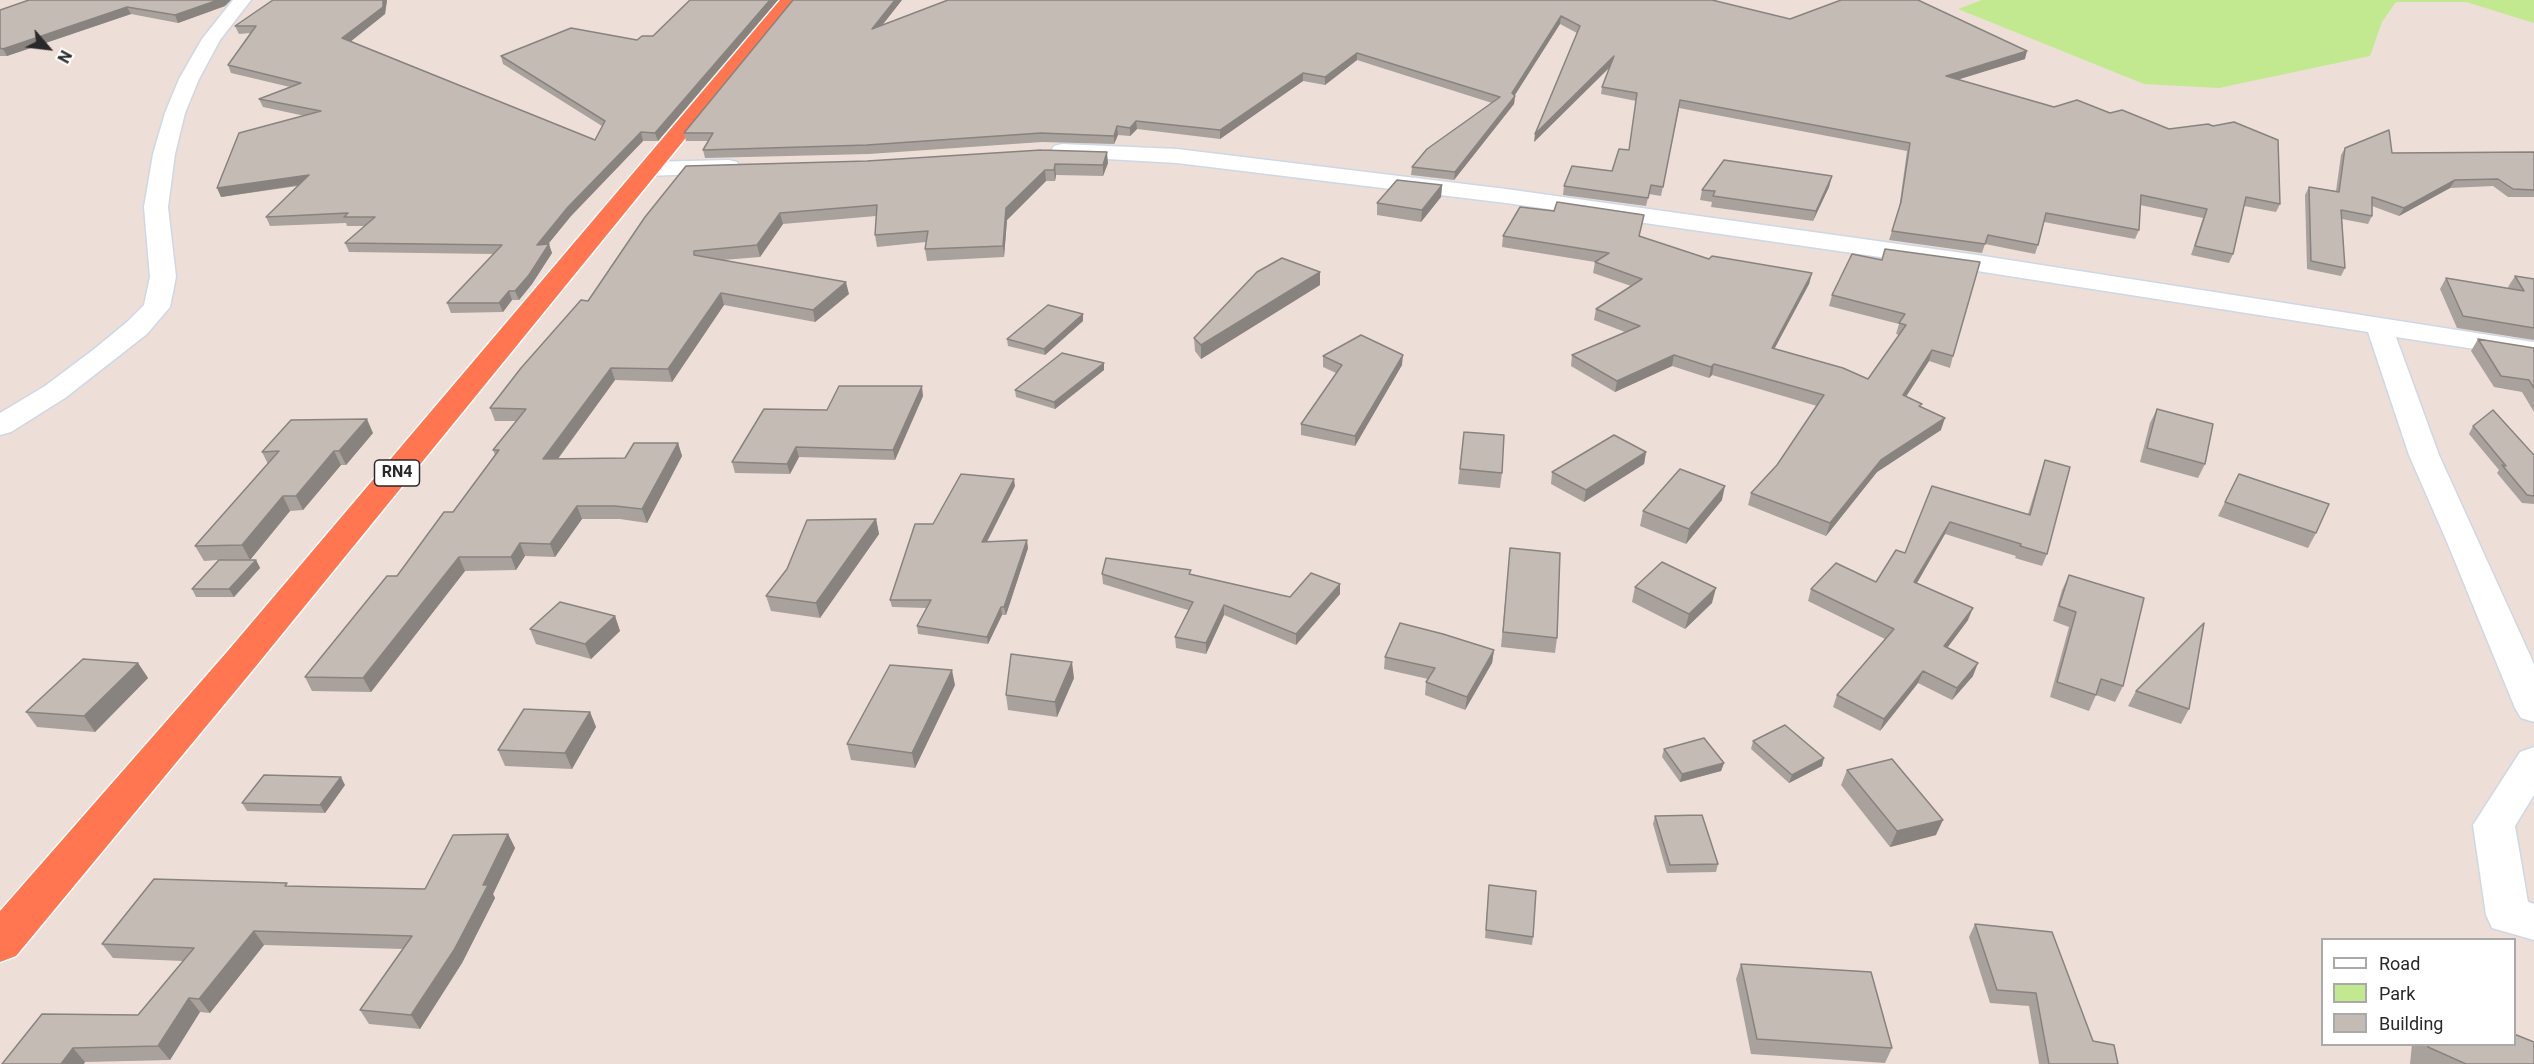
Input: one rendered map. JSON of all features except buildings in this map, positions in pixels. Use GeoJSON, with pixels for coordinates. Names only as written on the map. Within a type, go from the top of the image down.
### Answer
{"type":"FeatureCollection","features":[{"type":"Feature","properties":{"kind":"highway","name":"RN4"},"geometry":{"type":"LineString","coordinates":[[0,943],[239,662],[789,0]]}},
{"type":"Feature","properties":{"kind":"street"},"geometry":{"type":"LineString","coordinates":[[0,426],[55,392],[103,356],[137,328],[157,307],[163,277],[156,207],[164,154],[175,113],[189,79],[210,39],[242,0]]}},
{"type":"Feature","properties":{"kind":"street"},"geometry":{"type":"LineString","coordinates":[[1042,151],[1177,156],[1506,196],[1965,261],[2534,350]]}},
{"type":"Feature","properties":{"kind":"street"},"geometry":{"type":"LineString","coordinates":[[650,169],[754,166]]}},
{"type":"Feature","properties":{"kind":"street"},"geometry":{"type":"LineString","coordinates":[[2379,326],[2424,455],[2464,542],[2534,708]]}},
{"type":"Feature","properties":{"kind":"street"},"geometry":{"type":"LineString","coordinates":[[2534,762],[2494,825],[2508,915],[2534,922]]}},
{"type":"Feature","properties":{"kind":"green space"},"geometry":{"type":"Polygon","coordinates":[[[1982,0],[2534,0],[2534,23],[2466,2],[2396,2],[2382,22],[2370,56],[2219,88],[2144,84],[1958,9],[1982,0]]]}}]}
